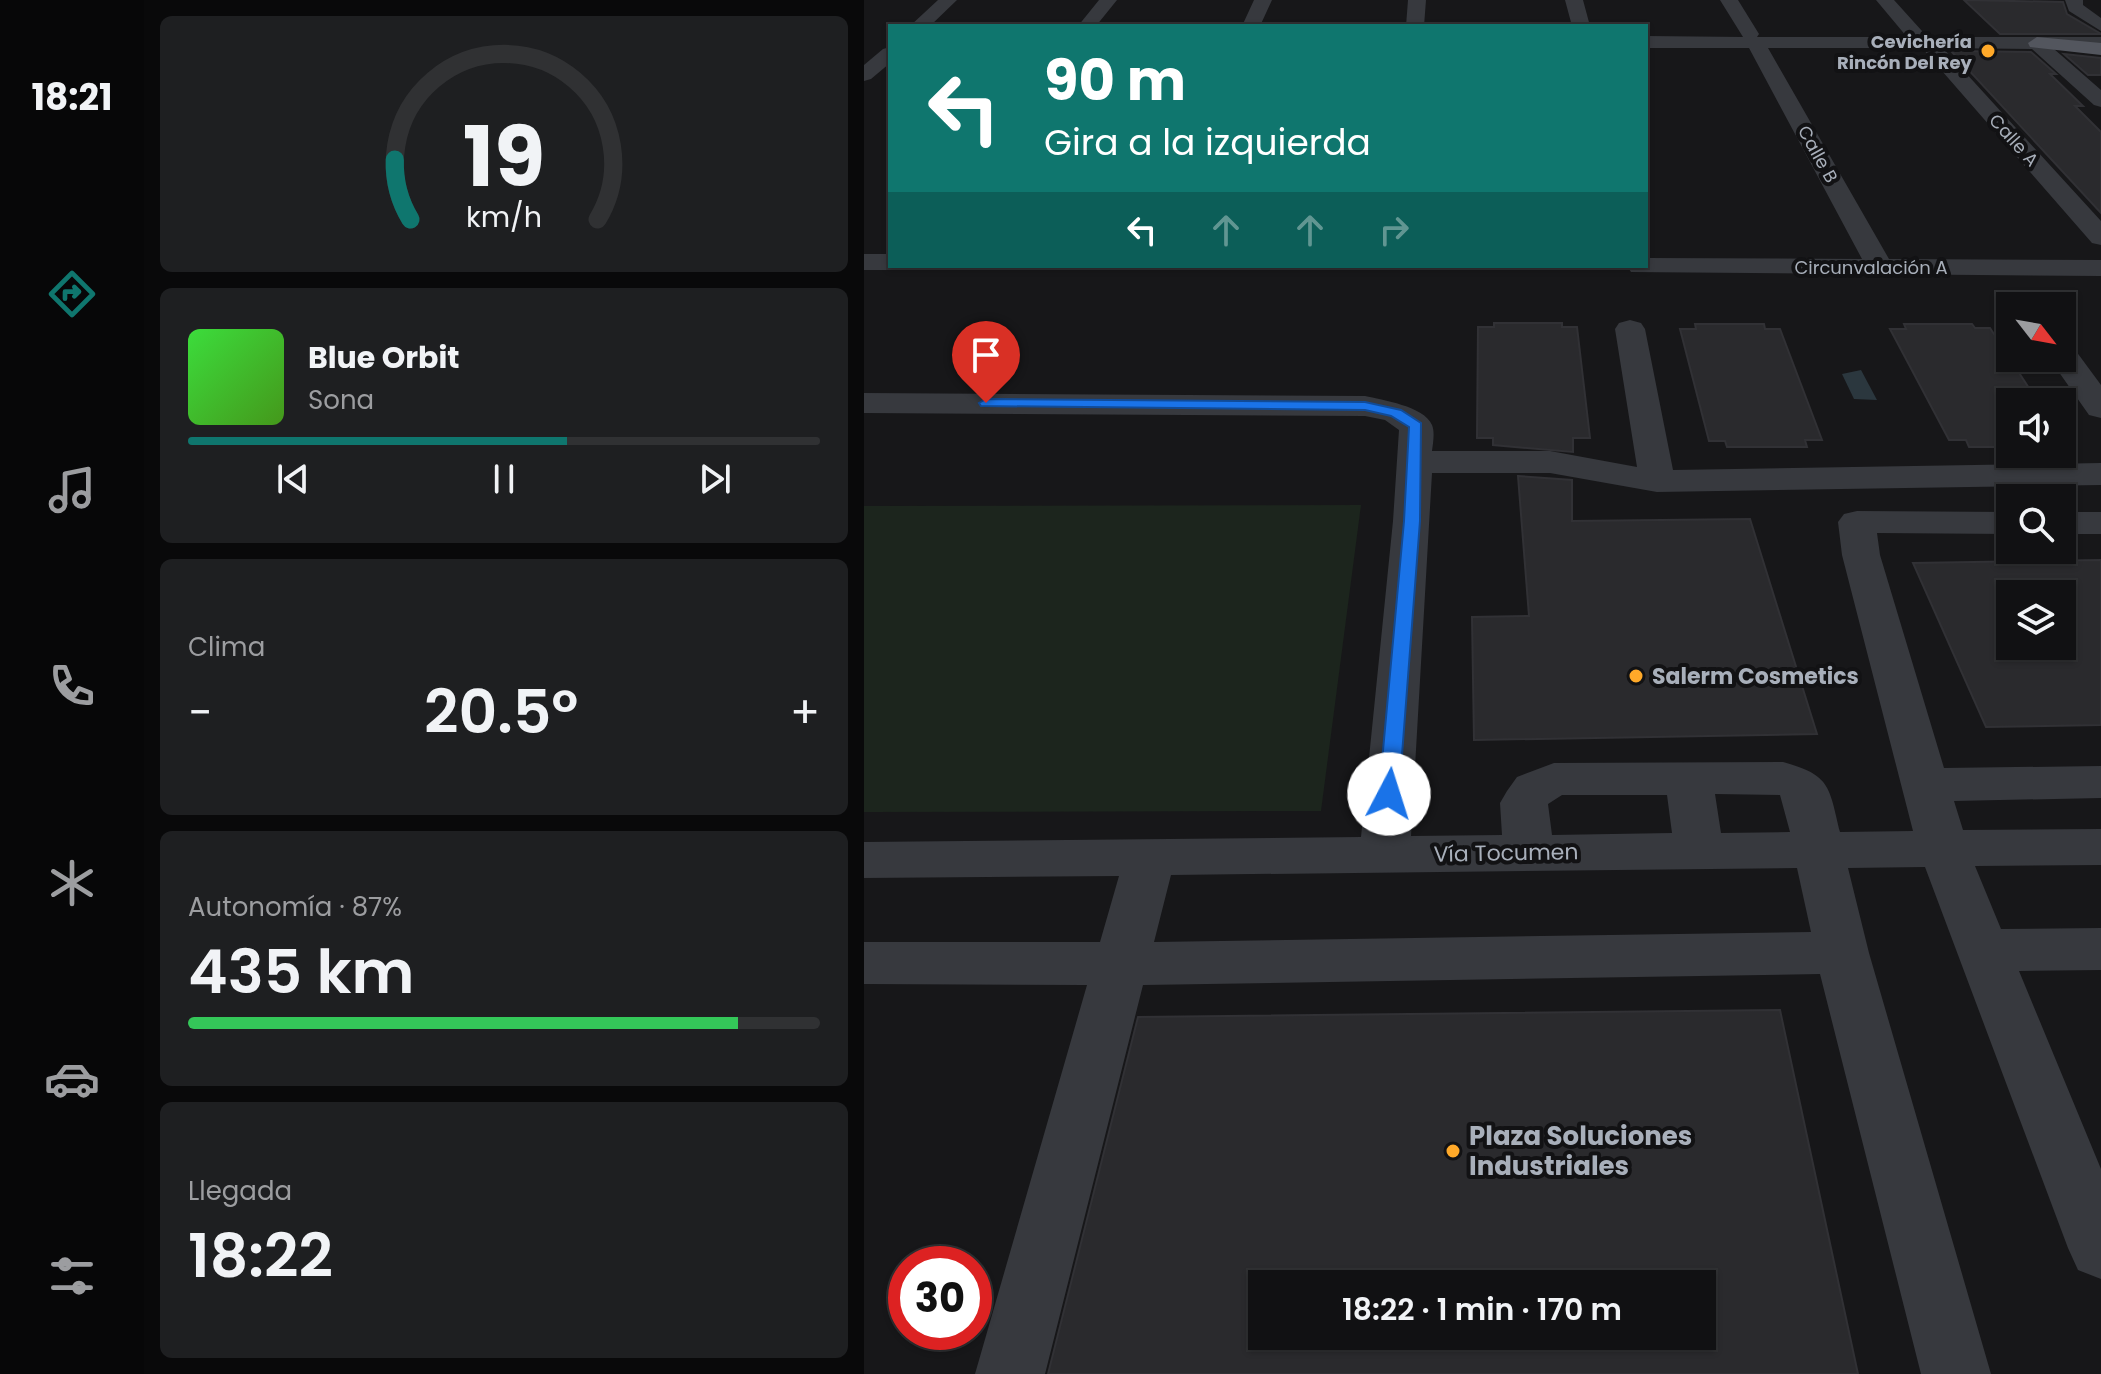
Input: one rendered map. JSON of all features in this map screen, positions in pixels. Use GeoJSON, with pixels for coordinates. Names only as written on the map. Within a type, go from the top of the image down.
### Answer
{"type":"FeatureCollection","features":[{"type":"Feature","properties":{"kind":"main road"},"geometry":{"type":"LineString","coordinates":[[2037,43],[2101,49]]}},
{"type":"Feature","properties":{"kind":"street"},"geometry":{"type":"LineString","coordinates":[[921,24],[948,0]]}},
{"type":"Feature","properties":{"kind":"street"},"geometry":{"type":"LineString","coordinates":[[1089,24],[1108,0]]}},
{"type":"Feature","properties":{"kind":"street"},"geometry":{"type":"LineString","coordinates":[[1252,24],[1263,0]]}},
{"type":"Feature","properties":{"kind":"street"},"geometry":{"type":"LineString","coordinates":[[1415,24],[1417,0]]}},
{"type":"Feature","properties":{"kind":"street"},"geometry":{"type":"LineString","coordinates":[[1574,0],[1580,24]]}},
{"type":"Feature","properties":{"kind":"street","name":"Calle B"},"geometry":{"type":"LineString","coordinates":[[1729,0],[1880,267]]}},
{"type":"Feature","properties":{"kind":"street","name":"Calle A"},"geometry":{"type":"LineString","coordinates":[[1885,0],[2101,237]]}},
{"type":"Feature","properties":{"kind":"street"},"geometry":{"type":"LineString","coordinates":[[2074,0],[2075,7],[2101,26]]}},
{"type":"Feature","properties":{"kind":"street"},"geometry":{"type":"LineString","coordinates":[[1648,34],[1753,38],[2101,39]]}},
{"type":"Feature","properties":{"kind":"street"},"geometry":{"type":"LineString","coordinates":[[1648,42],[1753,38]]}},
{"type":"Feature","properties":{"kind":"street"},"geometry":{"type":"LineString","coordinates":[[1921,39],[2037,43],[2076,43],[2101,39]]}},
{"type":"Feature","properties":{"kind":"street"},"geometry":{"type":"LineString","coordinates":[[2037,43],[2101,101]]}},
{"type":"Feature","properties":{"kind":"street"},"geometry":{"type":"LineString","coordinates":[[864,75],[886,45]]}},
{"type":"Feature","properties":{"kind":"street"},"geometry":{"type":"LineString","coordinates":[[2077,79],[2101,80]]}},
{"type":"Feature","properties":{"kind":"street","name":"Circunvalación A"},"geometry":{"type":"LineString","coordinates":[[1648,266],[2101,268]]}},
{"type":"Feature","properties":{"kind":"street"},"geometry":{"type":"LineString","coordinates":[[1630,329],[1657,481]]}},
{"type":"Feature","properties":{"kind":"street"},"geometry":{"type":"LineString","coordinates":[[2075,372],[2101,408]]}},
{"type":"Feature","properties":{"kind":"street"},"geometry":{"type":"LineString","coordinates":[[864,403],[1365,406],[1396,413],[1416,426],[1384,855]]}},
{"type":"Feature","properties":{"kind":"street"},"geometry":{"type":"LineString","coordinates":[[1414,474],[1550,462],[1657,481],[2101,474]]}},
{"type":"Feature","properties":{"kind":"street"},"geometry":{"type":"LineString","coordinates":[[1414,474],[1550,485]]}},
{"type":"Feature","properties":{"kind":"street"},"geometry":{"type":"LineString","coordinates":[[1996,523],[1857,522],[1861,555],[1943,849],[2101,1248]]}},
{"type":"Feature","properties":{"kind":"street"},"geometry":{"type":"LineString","coordinates":[[2076,523],[2101,523]]}},
{"type":"Feature","properties":{"kind":"street"},"geometry":{"type":"LineString","coordinates":[[1529,853],[1524,803],[1534,789],[1554,779],[1783,778],[1797,783],[1806,793],[1842,953],[1956,1374]]}},
{"type":"Feature","properties":{"kind":"street"},"geometry":{"type":"LineString","coordinates":[[1689,779],[1699,851]]}},
{"type":"Feature","properties":{"kind":"street"},"geometry":{"type":"LineString","coordinates":[[1925,785],[2101,782]]}},
{"type":"Feature","properties":{"kind":"street","name":"Vía Tocumen"},"geometry":{"type":"LineString","coordinates":[[864,860],[2101,847]]}},
{"type":"Feature","properties":{"kind":"street"},"geometry":{"type":"LineString","coordinates":[[1010,1374],[1150,857]]}},
{"type":"Feature","properties":{"kind":"street"},"geometry":{"type":"LineString","coordinates":[[1983,950],[2101,949]]}},
{"type":"Feature","properties":{"kind":"street"},"geometry":{"type":"LineString","coordinates":[[864,963],[1120,964],[1842,953]]}},
{"type":"Feature","properties":{"kind":"shaded area"},"geometry":{"type":"Polygon","coordinates":[[[1861,370],[1877,400],[1854,399],[1842,374],[1861,370]]]}},
{"type":"Feature","properties":{"kind":"shaded area"},"geometry":{"type":"Polygon","coordinates":[[[1361,505],[1321,811],[864,812],[864,506],[1361,505]]]}},
{"type":"Feature","properties":{"kind":"building"},"geometry":{"type":"Polygon","coordinates":[[[1964,0],[2063,2],[2067,14],[2101,34],[2000,34],[1964,0]]]}},
{"type":"Feature","properties":{"kind":"building"},"geometry":{"type":"Polygon","coordinates":[[[1951,51],[2031,52],[2056,74],[2050,74],[2083,106],[2075,106],[2101,132],[2101,213],[1951,51]]]}},
{"type":"Feature","properties":{"kind":"building"},"geometry":{"type":"Polygon","coordinates":[[[2064,54],[2101,58],[2101,75],[2088,75],[2064,54]]]}},
{"type":"Feature","properties":{"kind":"building"},"geometry":{"type":"Polygon","coordinates":[[[1494,323],[1562,323],[1562,327],[1577,327],[1590,438],[1573,438],[1573,452],[1493,445],[1493,438],[1477,438],[1478,327],[1494,327],[1494,323]]]}},
{"type":"Feature","properties":{"kind":"building"},"geometry":{"type":"Polygon","coordinates":[[[1695,324],[1764,324],[1765,329],[1780,329],[1822,440],[1805,440],[1807,447],[1727,447],[1725,441],[1709,441],[1680,329],[1696,329],[1695,324]]]}},
{"type":"Feature","properties":{"kind":"building"},"geometry":{"type":"Polygon","coordinates":[[[1904,324],[1972,324],[1975,328],[1990,328],[1996,337],[1996,372],[2019,372],[2029,388],[1996,388],[1996,447],[1969,447],[1966,440],[1949,440],[1890,329],[1906,329],[1904,324]]]}},
{"type":"Feature","properties":{"kind":"building","name":"Salerm Cosmetics"},"geometry":{"type":"Polygon","coordinates":[[[1518,476],[1572,480],[1572,521],[1750,519],[1817,734],[1474,740],[1472,617],[1529,616],[1518,476]]]}},
{"type":"Feature","properties":{"kind":"building"},"geometry":{"type":"Polygon","coordinates":[[[2076,560],[2101,560],[2101,725],[1986,727],[1913,563],[2076,564],[2076,560]]]}},
{"type":"Feature","properties":{"kind":"building","name":"Plaza Soluciones Industriales"},"geometry":{"type":"Polygon","coordinates":[[[1780,1010],[1858,1374],[1048,1374],[1138,1017],[1780,1010]]]}},
{"type":"Feature","properties":{"kind":"place","name":"Cevichería Rincón Del Rey"},"geometry":{"type":"Point","coordinates":[1988,51]}},
{"type":"Feature","properties":{"kind":"place","name":"Salerm Cosmetics"},"geometry":{"type":"Point","coordinates":[1636,676]}},
{"type":"Feature","properties":{"kind":"place","name":"Plaza Soluciones Industriales"},"geometry":{"type":"Point","coordinates":[1453,1151]}},
{"type":"Feature","properties":{"kind":"route"},"geometry":{"type":"LineString","coordinates":[[986,403],[1365,406],[1396,413],[1416,426],[1412,521],[1389,794]]}}]}
